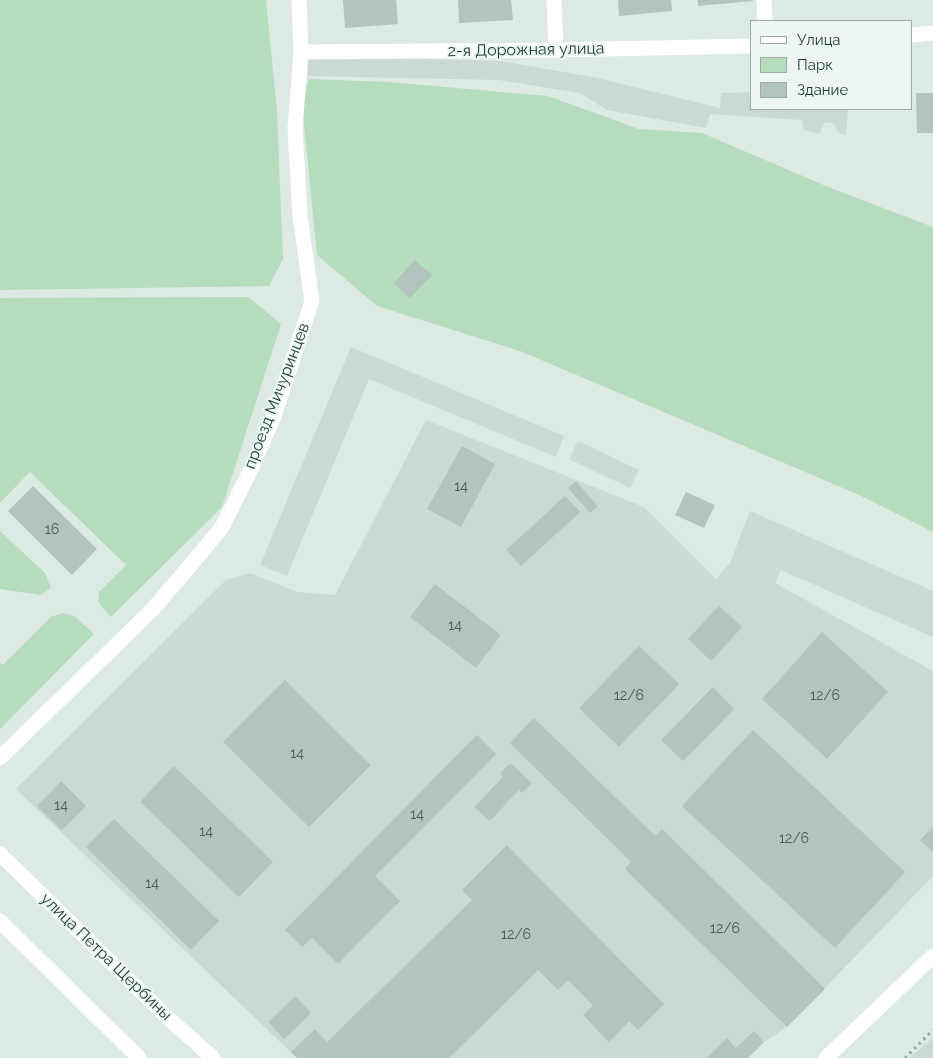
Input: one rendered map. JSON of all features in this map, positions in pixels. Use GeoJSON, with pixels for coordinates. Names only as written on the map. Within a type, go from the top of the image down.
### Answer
{"type":"FeatureCollection","features":[{"type":"Feature","properties":{"kind":"street","name":"проезд Мичуринцев"},"geometry":{"type":"LineString","coordinates":[[0,758],[152,610],[222,527],[251,469],[274,416],[312,301],[300,216],[295,128],[301,52],[300,0]]}},
{"type":"Feature","properties":{"kind":"street"},"geometry":{"type":"LineString","coordinates":[[554,0],[556,50]]}},
{"type":"Feature","properties":{"kind":"street"},"geometry":{"type":"LineString","coordinates":[[764,0],[765,20]]}},
{"type":"Feature","properties":{"kind":"street"},"geometry":{"type":"LineString","coordinates":[[913,36],[933,33]]}},
{"type":"Feature","properties":{"kind":"street","name":"2-я Дорожная улица"},"geometry":{"type":"LineString","coordinates":[[301,52],[750,46]]}},
{"type":"Feature","properties":{"kind":"street","name":"улица Петра Щербины"},"geometry":{"type":"LineString","coordinates":[[0,854],[167,1017],[213,1058]]}},
{"type":"Feature","properties":{"kind":"street"},"geometry":{"type":"LineString","coordinates":[[0,921],[139,1058]]}},
{"type":"Feature","properties":{"kind":"street"},"geometry":{"type":"LineString","coordinates":[[826,1058],[933,956]]}},
{"type":"Feature","properties":{"kind":"path"},"geometry":{"type":"LineString","coordinates":[[905,1058],[933,1030]]}},
{"type":"Feature","properties":{"kind":"shaded area"},"geometry":{"type":"Polygon","coordinates":[[[307,56],[500,61],[598,78],[720,108],[721,93],[750,92],[750,110],[848,110],[846,135],[837,132],[835,124],[825,122],[819,134],[804,130],[802,120],[710,114],[706,128],[607,110],[580,93],[499,80],[308,76],[307,56]]]}},
{"type":"Feature","properties":{"kind":"shaded area"},"geometry":{"type":"Polygon","coordinates":[[[351,347],[564,436],[556,457],[369,379],[287,576],[260,565],[351,347]]]}},
{"type":"Feature","properties":{"kind":"shaded area"},"geometry":{"type":"Polygon","coordinates":[[[426,420],[644,507],[716,579],[730,563],[750,511],[933,591],[933,637],[781,570],[775,583],[933,671],[933,876],[787,1027],[764,1042],[748,1058],[297,1058],[16,789],[226,580],[250,573],[297,592],[335,595],[426,420]]]}},
{"type":"Feature","properties":{"kind":"shaded area"},"geometry":{"type":"Polygon","coordinates":[[[578,441],[639,470],[630,488],[569,459],[578,441]]]}},
{"type":"Feature","properties":{"kind":"shaded area"},"geometry":{"type":"Polygon","coordinates":[[[933,1038],[933,1058],[909,1058],[933,1038]]]}},
{"type":"Feature","properties":{"kind":"green space"},"geometry":{"type":"Polygon","coordinates":[[[0,0],[266,0],[277,112],[283,259],[269,286],[0,290],[0,0]]]}},
{"type":"Feature","properties":{"kind":"green space"},"geometry":{"type":"Polygon","coordinates":[[[309,79],[388,82],[548,96],[639,129],[702,133],[833,189],[933,227],[933,532],[857,494],[520,351],[377,306],[317,255],[302,104],[309,79]]]}},
{"type":"Feature","properties":{"kind":"green space"},"geometry":{"type":"Polygon","coordinates":[[[248,297],[281,324],[222,507],[111,617],[98,602],[99,592],[126,565],[30,472],[0,503],[0,298],[248,297]]]}},
{"type":"Feature","properties":{"kind":"green space"},"geometry":{"type":"Polygon","coordinates":[[[0,531],[45,573],[51,588],[41,595],[0,589],[0,531]]]}},
{"type":"Feature","properties":{"kind":"green space"},"geometry":{"type":"Polygon","coordinates":[[[62,613],[74,616],[94,634],[0,729],[0,662],[3,665],[51,617],[62,613]]]}},
{"type":"Feature","properties":{"kind":"building"},"geometry":{"type":"Polygon","coordinates":[[[343,0],[396,0],[398,24],[345,28],[343,0]]]}},
{"type":"Feature","properties":{"kind":"building"},"geometry":{"type":"Polygon","coordinates":[[[458,0],[511,0],[513,20],[459,23],[458,0]]]}},
{"type":"Feature","properties":{"kind":"building"},"geometry":{"type":"Polygon","coordinates":[[[618,0],[671,0],[672,11],[619,16],[618,0]]]}},
{"type":"Feature","properties":{"kind":"building"},"geometry":{"type":"Polygon","coordinates":[[[698,0],[753,0],[753,1],[698,6],[698,0]]]}},
{"type":"Feature","properties":{"kind":"building"},"geometry":{"type":"Polygon","coordinates":[[[916,93],[933,93],[933,133],[917,133],[916,93]]]}},
{"type":"Feature","properties":{"kind":"building"},"geometry":{"type":"Polygon","coordinates":[[[415,260],[432,275],[410,298],[394,283],[415,260]]]}},
{"type":"Feature","properties":{"kind":"building"},"geometry":{"type":"Polygon","coordinates":[[[462,446],[495,464],[461,527],[427,509],[462,446]]]}},
{"type":"Feature","properties":{"kind":"building"},"geometry":{"type":"Polygon","coordinates":[[[576,481],[598,506],[590,513],[568,488],[576,481]]]}},
{"type":"Feature","properties":{"kind":"building"},"geometry":{"type":"Polygon","coordinates":[[[33,486],[97,549],[72,575],[8,511],[33,486]]]}},
{"type":"Feature","properties":{"kind":"building"},"geometry":{"type":"Polygon","coordinates":[[[686,492],[715,505],[704,528],[675,515],[686,492]]]}},
{"type":"Feature","properties":{"kind":"building"},"geometry":{"type":"Polygon","coordinates":[[[565,496],[580,512],[521,566],[506,550],[565,496]]]}},
{"type":"Feature","properties":{"kind":"building"},"geometry":{"type":"Polygon","coordinates":[[[435,584],[501,635],[476,668],[410,617],[435,584]]]}},
{"type":"Feature","properties":{"kind":"building"},"geometry":{"type":"Polygon","coordinates":[[[719,606],[742,627],[711,661],[688,639],[719,606]]]}},
{"type":"Feature","properties":{"kind":"building"},"geometry":{"type":"Polygon","coordinates":[[[822,632],[888,692],[827,759],[762,699],[822,632]]]}},
{"type":"Feature","properties":{"kind":"building"},"geometry":{"type":"Polygon","coordinates":[[[639,646],[679,684],[619,747],[579,708],[639,646]]]}},
{"type":"Feature","properties":{"kind":"building"},"geometry":{"type":"Polygon","coordinates":[[[285,680],[371,765],[309,827],[223,742],[285,680]]]}},
{"type":"Feature","properties":{"kind":"building"},"geometry":{"type":"Polygon","coordinates":[[[713,687],[734,709],[683,761],[661,740],[713,687]]]}},
{"type":"Feature","properties":{"kind":"building"},"geometry":{"type":"Polygon","coordinates":[[[534,718],[655,836],[662,829],[825,989],[787,1027],[625,869],[631,862],[510,743],[534,718]]]}},
{"type":"Feature","properties":{"kind":"building"},"geometry":{"type":"Polygon","coordinates":[[[753,730],[905,872],[835,948],[682,806],[753,730]]]}},
{"type":"Feature","properties":{"kind":"building"},"geometry":{"type":"Polygon","coordinates":[[[477,735],[496,754],[375,876],[400,901],[338,964],[312,938],[302,947],[285,930],[477,735]]]}},
{"type":"Feature","properties":{"kind":"building"},"geometry":{"type":"Polygon","coordinates":[[[510,763],[532,783],[522,793],[519,790],[490,821],[474,807],[503,777],[500,774],[510,763]]]}},
{"type":"Feature","properties":{"kind":"building"},"geometry":{"type":"Polygon","coordinates":[[[174,766],[273,862],[239,897],[140,802],[174,766]]]}},
{"type":"Feature","properties":{"kind":"building"},"geometry":{"type":"Polygon","coordinates":[[[61,781],[86,806],[62,830],[37,806],[61,781]]]}},
{"type":"Feature","properties":{"kind":"building"},"geometry":{"type":"Polygon","coordinates":[[[114,819],[219,921],[191,950],[86,847],[114,819]]]}},
{"type":"Feature","properties":{"kind":"building"},"geometry":{"type":"Polygon","coordinates":[[[933,827],[933,852],[920,840],[933,827]]]}},
{"type":"Feature","properties":{"kind":"building"},"geometry":{"type":"Polygon","coordinates":[[[507,845],[664,1004],[638,1030],[629,1021],[609,1042],[583,1015],[593,1005],[568,980],[558,990],[538,970],[449,1058],[297,1058],[291,1052],[315,1029],[327,1042],[472,900],[462,890],[507,845]]]}},
{"type":"Feature","properties":{"kind":"building"},"geometry":{"type":"Polygon","coordinates":[[[295,996],[311,1013],[284,1039],[268,1022],[295,996]]]}},
{"type":"Feature","properties":{"kind":"building"},"geometry":{"type":"Polygon","coordinates":[[[754,1031],[764,1042],[748,1058],[707,1058],[727,1038],[736,1048],[754,1031]]]}}]}
